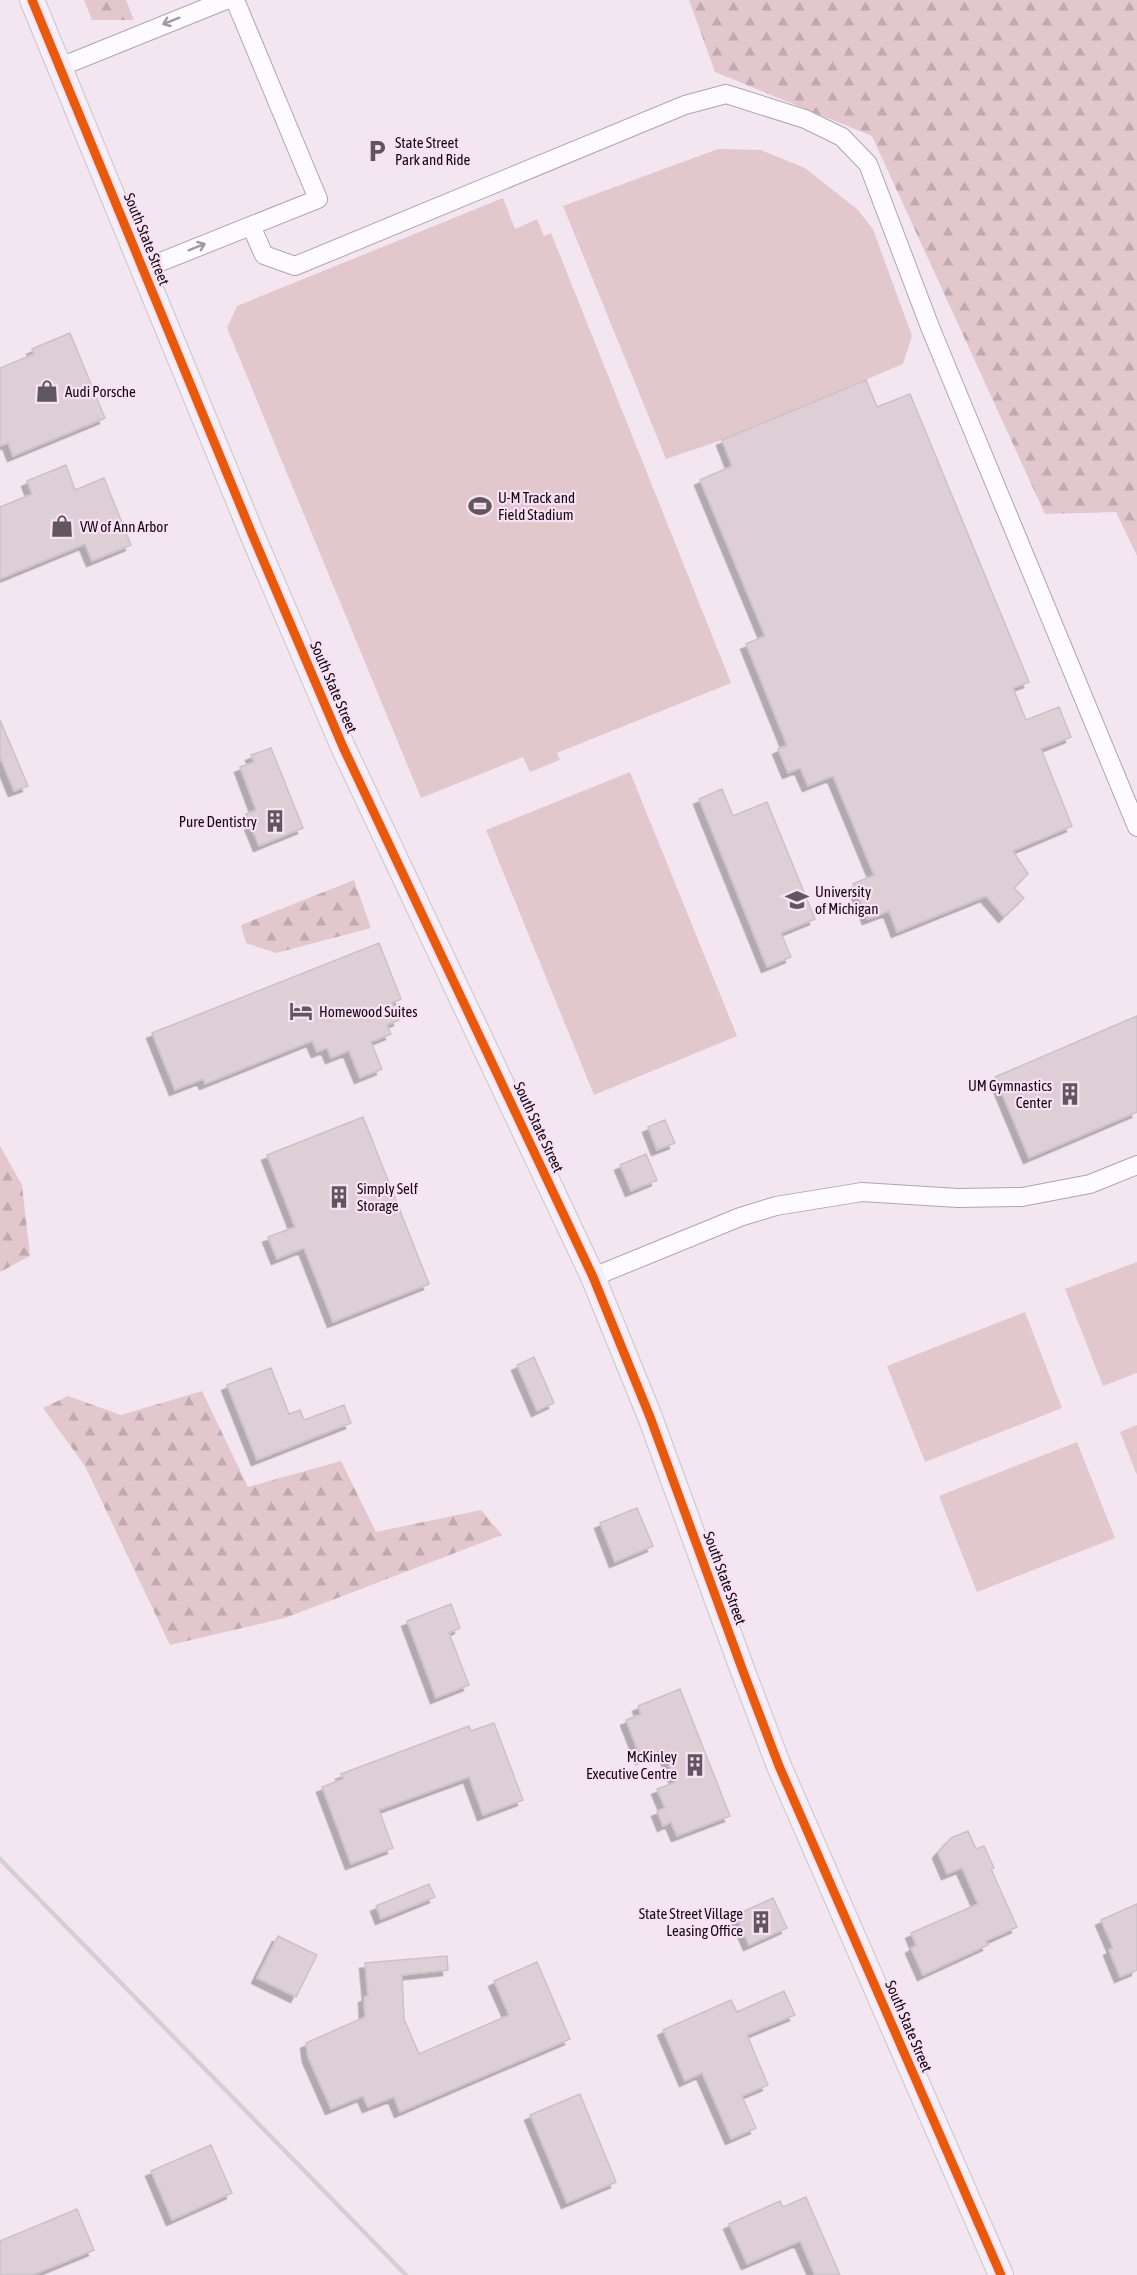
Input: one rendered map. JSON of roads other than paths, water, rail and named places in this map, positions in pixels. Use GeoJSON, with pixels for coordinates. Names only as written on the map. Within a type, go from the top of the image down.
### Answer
{"type":"FeatureCollection","features":[{"type":"Feature","properties":{"kind":"main road","name":"South State Street"},"geometry":{"type":"LineString","coordinates":[[32,0],[343,747],[593,1277],[650,1417],[779,1766],[1001,2275]]}},
{"type":"Feature","properties":{"kind":"lane"},"geometry":{"type":"LineString","coordinates":[[60,67],[226,0]]}},
{"type":"Feature","properties":{"kind":"lane"},"geometry":{"type":"LineString","coordinates":[[143,269],[318,199],[235,0]]}},
{"type":"Feature","properties":{"kind":"lane"},"geometry":{"type":"LineString","coordinates":[[251,226],[264,255],[295,266],[685,105],[726,94],[805,119],[842,137],[868,164],[939,348],[1137,827]]}},
{"type":"Feature","properties":{"kind":"lane"},"geometry":{"type":"LineString","coordinates":[[593,1277],[740,1216],[776,1206],[862,1192],[958,1198],[1022,1197],[1090,1184],[1137,1165]]}},
{"type":"Feature","properties":{"kind":"railway"},"geometry":{"type":"LineString","coordinates":[[0,1859],[406,2275]]}},
{"type":"Feature","properties":{"kind":"place","name":"State Street Park and Ride"},"geometry":{"type":"Point","coordinates":[377,151]}},
{"type":"Feature","properties":{"kind":"place","name":"Audi Porsche"},"geometry":{"type":"Point","coordinates":[47,391]}},
{"type":"Feature","properties":{"kind":"place","name":"U-M Track and Field Stadium"},"geometry":{"type":"Point","coordinates":[480,506]}},
{"type":"Feature","properties":{"kind":"place","name":"VW of Ann Arbor"},"geometry":{"type":"Point","coordinates":[62,526]}},
{"type":"Feature","properties":{"kind":"place","name":"Pure Dentistry"},"geometry":{"type":"Point","coordinates":[275,821]}},
{"type":"Feature","properties":{"kind":"place","name":"University of Michigan"},"geometry":{"type":"Point","coordinates":[797,900]}},
{"type":"Feature","properties":{"kind":"place","name":"Homewood Suites"},"geometry":{"type":"Point","coordinates":[301,1011]}},
{"type":"Feature","properties":{"kind":"place","name":"UM Gymnastics Center"},"geometry":{"type":"Point","coordinates":[1070,1094]}},
{"type":"Feature","properties":{"kind":"place","name":"Simply Self Storage"},"geometry":{"type":"Point","coordinates":[339,1197]}},
{"type":"Feature","properties":{"kind":"place","name":"McKinley Executive Centre"},"geometry":{"type":"Point","coordinates":[695,1765]}},
{"type":"Feature","properties":{"kind":"place","name":"State Street Village Leasing Office"},"geometry":{"type":"Point","coordinates":[761,1922]}}]}
